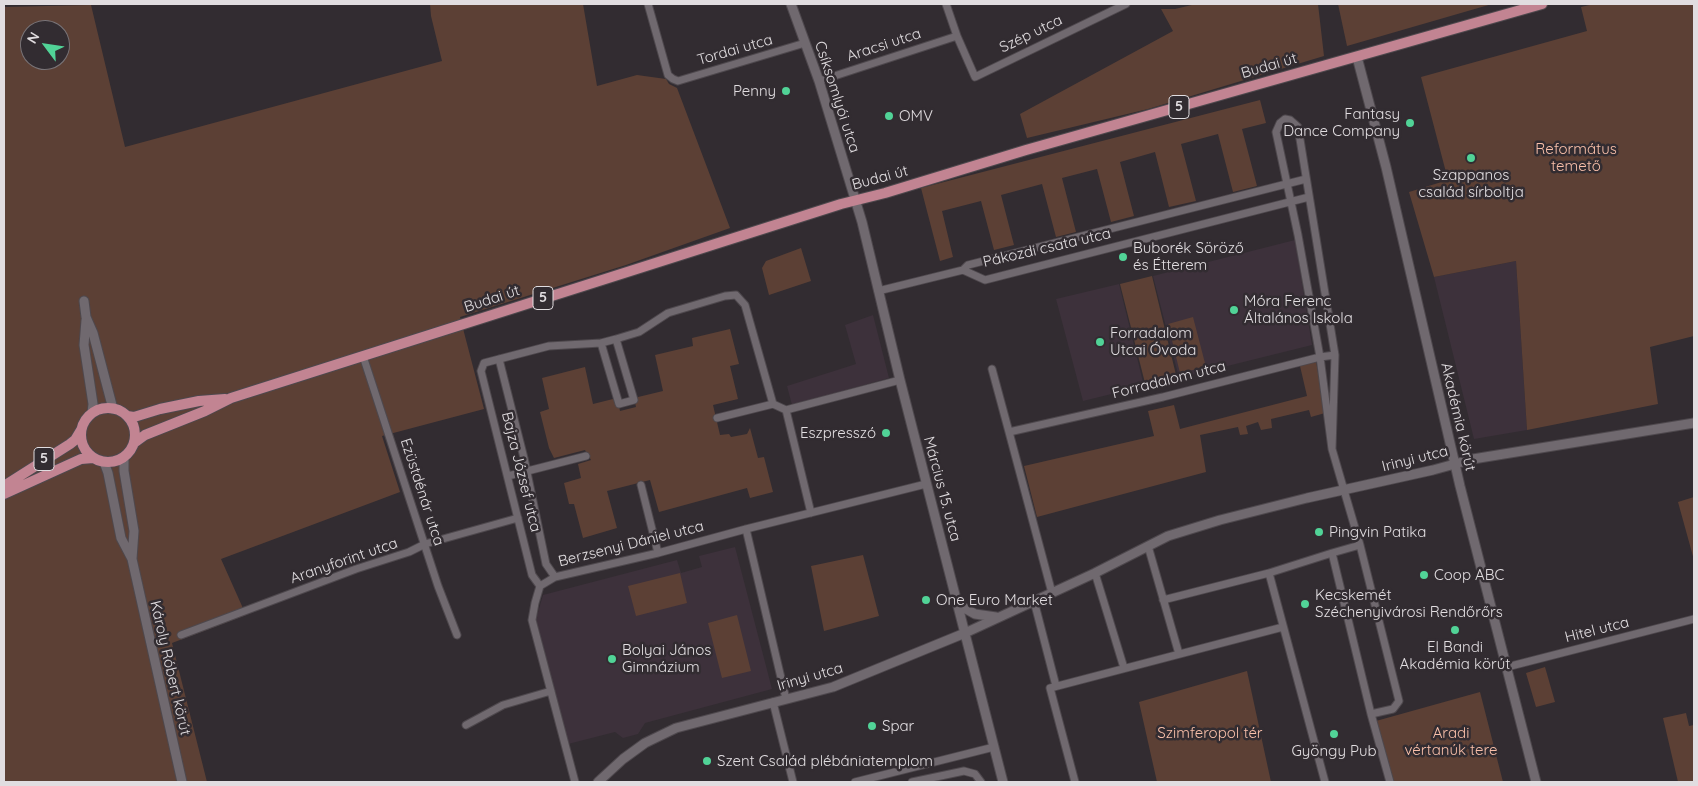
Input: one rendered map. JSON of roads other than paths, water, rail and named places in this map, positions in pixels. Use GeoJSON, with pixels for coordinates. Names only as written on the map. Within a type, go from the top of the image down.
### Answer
{"type":"FeatureCollection","features":[{"type":"Feature","properties":{"kind":"main road","name":"Budai út"},"geometry":{"type":"LineString","coordinates":[[134,443],[145,435],[205,412],[231,398],[856,200],[1542,4]]}},
{"type":"Feature","properties":{"kind":"main road","name":"Budai út"},"geometry":{"type":"LineString","coordinates":[[128,416],[134,417],[160,409],[199,401],[231,398]]}},
{"type":"Feature","properties":{"kind":"main road"},"geometry":{"type":"LineString","coordinates":[[92,413],[102,409],[114,408],[128,416],[134,429],[134,443]]}},
{"type":"Feature","properties":{"kind":"main road","name":"5"},"geometry":{"type":"LineString","coordinates":[[4,486],[75,440],[87,418],[92,413]]}},
{"type":"Feature","properties":{"kind":"main road"},"geometry":{"type":"LineString","coordinates":[[81,429],[82,445],[93,458],[104,462],[111,462],[124,457]]}},
{"type":"Feature","properties":{"kind":"main road","name":"5"},"geometry":{"type":"LineString","coordinates":[[124,457],[134,443]]}},
{"type":"Feature","properties":{"kind":"main road","name":"5"},"geometry":{"type":"LineString","coordinates":[[4,494],[81,459],[93,458]]}},
{"type":"Feature","properties":{"kind":"street","name":"Tordai utca"},"geometry":{"type":"LineString","coordinates":[[648,4],[668,75],[678,81],[805,44]]}},
{"type":"Feature","properties":{"kind":"street","name":"Csíksomlyói utca"},"geometry":{"type":"LineString","coordinates":[[791,4],[819,81],[856,200]]}},
{"type":"Feature","properties":{"kind":"street"},"geometry":{"type":"LineString","coordinates":[[946,4],[957,36]]}},
{"type":"Feature","properties":{"kind":"street","name":"Szép utca"},"geometry":{"type":"LineString","coordinates":[[957,36],[975,77],[1126,4]]}},
{"type":"Feature","properties":{"kind":"street","name":"Aracsi utca"},"geometry":{"type":"LineString","coordinates":[[819,81],[957,36]]}},
{"type":"Feature","properties":{"kind":"street","name":"Akadémia körút"},"geometry":{"type":"LineString","coordinates":[[1358,57],[1386,167],[1455,464],[1536,782]]}},
{"type":"Feature","properties":{"kind":"street"},"geometry":{"type":"LineString","coordinates":[[1332,449],[1335,355],[1298,127],[1290,120],[1285,119],[1280,123],[1276,132],[1298,235],[1320,357],[1332,449],[1360,545],[1399,701],[1393,709],[1371,714]]}},
{"type":"Feature","properties":{"kind":"street","name":"Pákozdi csata utca"},"geometry":{"type":"LineString","coordinates":[[1306,179],[968,265],[963,270],[985,280],[1309,197]]}},
{"type":"Feature","properties":{"kind":"street","name":"Március 15. utca"},"geometry":{"type":"LineString","coordinates":[[856,200],[926,484],[959,605],[1003,782]]}},
{"type":"Feature","properties":{"kind":"street"},"geometry":{"type":"LineString","coordinates":[[878,291],[963,270]]}},
{"type":"Feature","properties":{"kind":"street"},"geometry":{"type":"LineString","coordinates":[[500,359],[549,346],[601,343],[616,339],[639,332],[668,313],[724,296],[736,296],[745,304],[773,404]]}},
{"type":"Feature","properties":{"kind":"street"},"geometry":{"type":"LineString","coordinates":[[84,301],[86,317],[84,345],[93,404],[92,413]]}},
{"type":"Feature","properties":{"kind":"street"},"geometry":{"type":"LineString","coordinates":[[86,317],[93,333],[114,408]]}},
{"type":"Feature","properties":{"kind":"street"},"geometry":{"type":"LineString","coordinates":[[601,343],[619,404],[634,400],[616,339]]}},
{"type":"Feature","properties":{"kind":"street","name":"Forradalom utca"},"geometry":{"type":"LineString","coordinates":[[1009,432],[1163,397],[1320,357],[1335,355]]}},
{"type":"Feature","properties":{"kind":"street","name":"Ezüstdénár utca"},"geometry":{"type":"LineString","coordinates":[[363,356],[438,586],[457,635]]}},
{"type":"Feature","properties":{"kind":"street","name":"Bajza József utca"},"geometry":{"type":"LineString","coordinates":[[540,586],[532,575],[482,371],[484,362],[500,359],[527,471],[546,564],[555,577]]}},
{"type":"Feature","properties":{"kind":"street"},"geometry":{"type":"LineString","coordinates":[[992,369],[1052,593]]}},
{"type":"Feature","properties":{"kind":"street"},"geometry":{"type":"LineString","coordinates":[[717,418],[773,404],[786,410],[900,380]]}},
{"type":"Feature","properties":{"kind":"street"},"geometry":{"type":"LineString","coordinates":[[786,410],[811,514]]}},
{"type":"Feature","properties":{"kind":"street","name":"Irinyi utca"},"geometry":{"type":"LineString","coordinates":[[598,782],[622,759],[663,733],[688,724],[833,687],[999,618],[1096,573],[1168,536],[1220,520],[1455,464],[1514,452],[1694,423]]}},
{"type":"Feature","properties":{"kind":"street"},"geometry":{"type":"LineString","coordinates":[[508,476],[586,456]]}},
{"type":"Feature","properties":{"kind":"street","name":"Károly Róbert körút"},"geometry":{"type":"LineString","coordinates":[[124,457],[124,471],[134,531],[132,559]]}},
{"type":"Feature","properties":{"kind":"street","name":"Károly Róbert körút"},"geometry":{"type":"LineString","coordinates":[[104,462],[122,538],[132,559],[182,782]]}},
{"type":"Feature","properties":{"kind":"street","name":"Berzsenyi Dániel utca"},"geometry":{"type":"LineString","coordinates":[[540,586],[555,577],[658,553],[926,484]]}},
{"type":"Feature","properties":{"kind":"street"},"geometry":{"type":"LineString","coordinates":[[641,485],[658,553]]}},
{"type":"Feature","properties":{"kind":"street","name":"Aranyforint utca"},"geometry":{"type":"LineString","coordinates":[[181,636],[356,569],[409,552],[425,544],[518,518]]}},
{"type":"Feature","properties":{"kind":"street"},"geometry":{"type":"LineString","coordinates":[[746,529],[786,699]]}},
{"type":"Feature","properties":{"kind":"street"},"geometry":{"type":"LineString","coordinates":[[1163,600],[1269,573],[1360,545]]}},
{"type":"Feature","properties":{"kind":"street"},"geometry":{"type":"LineString","coordinates":[[1148,546],[1180,654]]}},
{"type":"Feature","properties":{"kind":"street"},"geometry":{"type":"LineString","coordinates":[[1332,553],[1371,714],[1390,782]]}},
{"type":"Feature","properties":{"kind":"street"},"geometry":{"type":"LineString","coordinates":[[1096,573],[1124,668]]}},
{"type":"Feature","properties":{"kind":"street"},"geometry":{"type":"LineString","coordinates":[[1269,573],[1325,782]]}},
{"type":"Feature","properties":{"kind":"street"},"geometry":{"type":"LineString","coordinates":[[540,586],[532,620],[575,782]]}},
{"type":"Feature","properties":{"kind":"street"},"geometry":{"type":"LineString","coordinates":[[1034,601],[1056,686]]}},
{"type":"Feature","properties":{"kind":"street"},"geometry":{"type":"LineString","coordinates":[[959,605],[975,614],[999,618]]}},
{"type":"Feature","properties":{"kind":"street","name":"Hitel utca"},"geometry":{"type":"LineString","coordinates":[[1507,667],[1694,619]]}},
{"type":"Feature","properties":{"kind":"street"},"geometry":{"type":"LineString","coordinates":[[1075,782],[1050,688],[1283,627]]}},
{"type":"Feature","properties":{"kind":"street"},"geometry":{"type":"LineString","coordinates":[[466,725],[503,705],[551,691]]}},
{"type":"Feature","properties":{"kind":"street"},"geometry":{"type":"LineString","coordinates":[[773,702],[793,782]]}},
{"type":"Feature","properties":{"kind":"street"},"geometry":{"type":"LineString","coordinates":[[855,782],[994,747]]}},
{"type":"Feature","properties":{"kind":"street"},"geometry":{"type":"LineString","coordinates":[[912,782],[964,771],[975,774],[981,782]]}},
{"type":"Feature","properties":{"kind":"place","name":"Penny"},"geometry":{"type":"Point","coordinates":[786,91]}},
{"type":"Feature","properties":{"kind":"place","name":"OMV"},"geometry":{"type":"Point","coordinates":[889,116]}},
{"type":"Feature","properties":{"kind":"place","name":"Fantasy Dance Company"},"geometry":{"type":"Point","coordinates":[1410,123]}},
{"type":"Feature","properties":{"kind":"place","name":"Szappanos család sírboltja"},"geometry":{"type":"Point","coordinates":[1471,158]}},
{"type":"Feature","properties":{"kind":"place","name":"Buborék Söröző és Étterem"},"geometry":{"type":"Point","coordinates":[1123,257]}},
{"type":"Feature","properties":{"kind":"place","name":"Móra Ferenc Általános Iskola"},"geometry":{"type":"Point","coordinates":[1234,310]}},
{"type":"Feature","properties":{"kind":"place","name":"Forradalom Utcai Óvoda"},"geometry":{"type":"Point","coordinates":[1100,342]}},
{"type":"Feature","properties":{"kind":"place","name":"Eszpresszó"},"geometry":{"type":"Point","coordinates":[886,433]}},
{"type":"Feature","properties":{"kind":"place","name":"Pingvin Patika"},"geometry":{"type":"Point","coordinates":[1319,532]}},
{"type":"Feature","properties":{"kind":"place","name":"Coop ABC"},"geometry":{"type":"Point","coordinates":[1424,575]}},
{"type":"Feature","properties":{"kind":"place","name":"One Euro Market"},"geometry":{"type":"Point","coordinates":[926,600]}},
{"type":"Feature","properties":{"kind":"place","name":"Kecskemét Széchenyivárosi Rendőrőrs"},"geometry":{"type":"Point","coordinates":[1305,604]}},
{"type":"Feature","properties":{"kind":"place","name":"El Bandi Akadémia körút"},"geometry":{"type":"Point","coordinates":[1455,630]}},
{"type":"Feature","properties":{"kind":"place","name":"Bolyai János Gimnázium"},"geometry":{"type":"Point","coordinates":[612,659]}},
{"type":"Feature","properties":{"kind":"place","name":"Spar"},"geometry":{"type":"Point","coordinates":[872,726]}},
{"type":"Feature","properties":{"kind":"place","name":"Gyöngy Pub"},"geometry":{"type":"Point","coordinates":[1334,734]}},
{"type":"Feature","properties":{"kind":"place","name":"Szent Család plébániatemplom"},"geometry":{"type":"Point","coordinates":[707,761]}},
{"type":"Feature","properties":{"kind":"park label","name":"Református temető"},"geometry":{"type":"Point","coordinates":[1576,158]}},
{"type":"Feature","properties":{"kind":"park label","name":"Szimferopol tér"},"geometry":{"type":"Point","coordinates":[1210,733]}},
{"type":"Feature","properties":{"kind":"park label","name":"Aradi vértanúk tere"},"geometry":{"type":"Point","coordinates":[1451,742]}}]}
